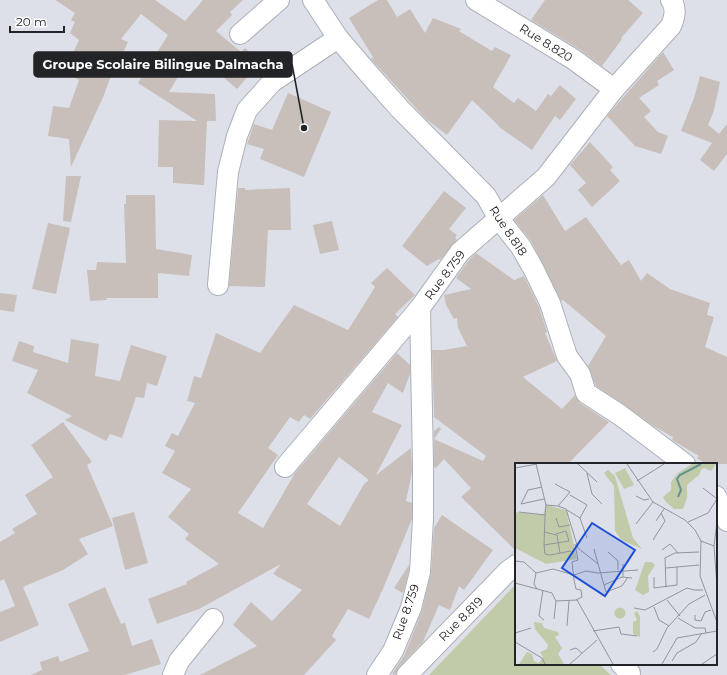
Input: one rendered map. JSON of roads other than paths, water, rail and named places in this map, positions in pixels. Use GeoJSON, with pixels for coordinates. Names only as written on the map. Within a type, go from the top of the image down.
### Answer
{"type":"FeatureCollection","features":[{"type":"Feature","properties":{"kind":"street"},"geometry":{"type":"LineString","coordinates":[[240,34],[280,0]]}},
{"type":"Feature","properties":{"kind":"street","name":"Rue 8.818"},"geometry":{"type":"LineString","coordinates":[[313,0],[338,38],[400,109],[486,196],[499,219],[521,247],[534,270],[550,303],[567,356],[580,374],[586,393],[626,419],[684,463]]}},
{"type":"Feature","properties":{"kind":"street","name":"Rue 8.820"},"geometry":{"type":"LineString","coordinates":[[476,0],[574,59],[614,89]]}},
{"type":"Feature","properties":{"kind":"street","name":"Rue 8.759"},"geometry":{"type":"LineString","coordinates":[[377,675],[393,650],[410,608],[420,572],[423,480],[420,308],[460,252],[546,177],[614,89],[671,26],[673,8]]}},
{"type":"Feature","properties":{"kind":"street"},"geometry":{"type":"LineString","coordinates":[[218,285],[228,172],[237,136],[247,110],[272,82],[338,38]]}},
{"type":"Feature","properties":{"kind":"street"},"geometry":{"type":"LineString","coordinates":[[286,467],[420,308]]}},
{"type":"Feature","properties":{"kind":"street"},"geometry":{"type":"LineString","coordinates":[[717,495],[727,488]]}},
{"type":"Feature","properties":{"kind":"street"},"geometry":{"type":"LineString","coordinates":[[717,498],[727,521]]}},
{"type":"Feature","properties":{"kind":"street","name":"Rue 8.819"},"geometry":{"type":"LineString","coordinates":[[407,675],[508,571],[515,566]]}},
{"type":"Feature","properties":{"kind":"street"},"geometry":{"type":"LineString","coordinates":[[173,675],[180,661],[213,619]]}},
{"type":"Feature","properties":{"kind":"place","name":"Groupe Scolaire Bilingue Dalmacha"},"geometry":{"type":"Point","coordinates":[304,128]}}]}
